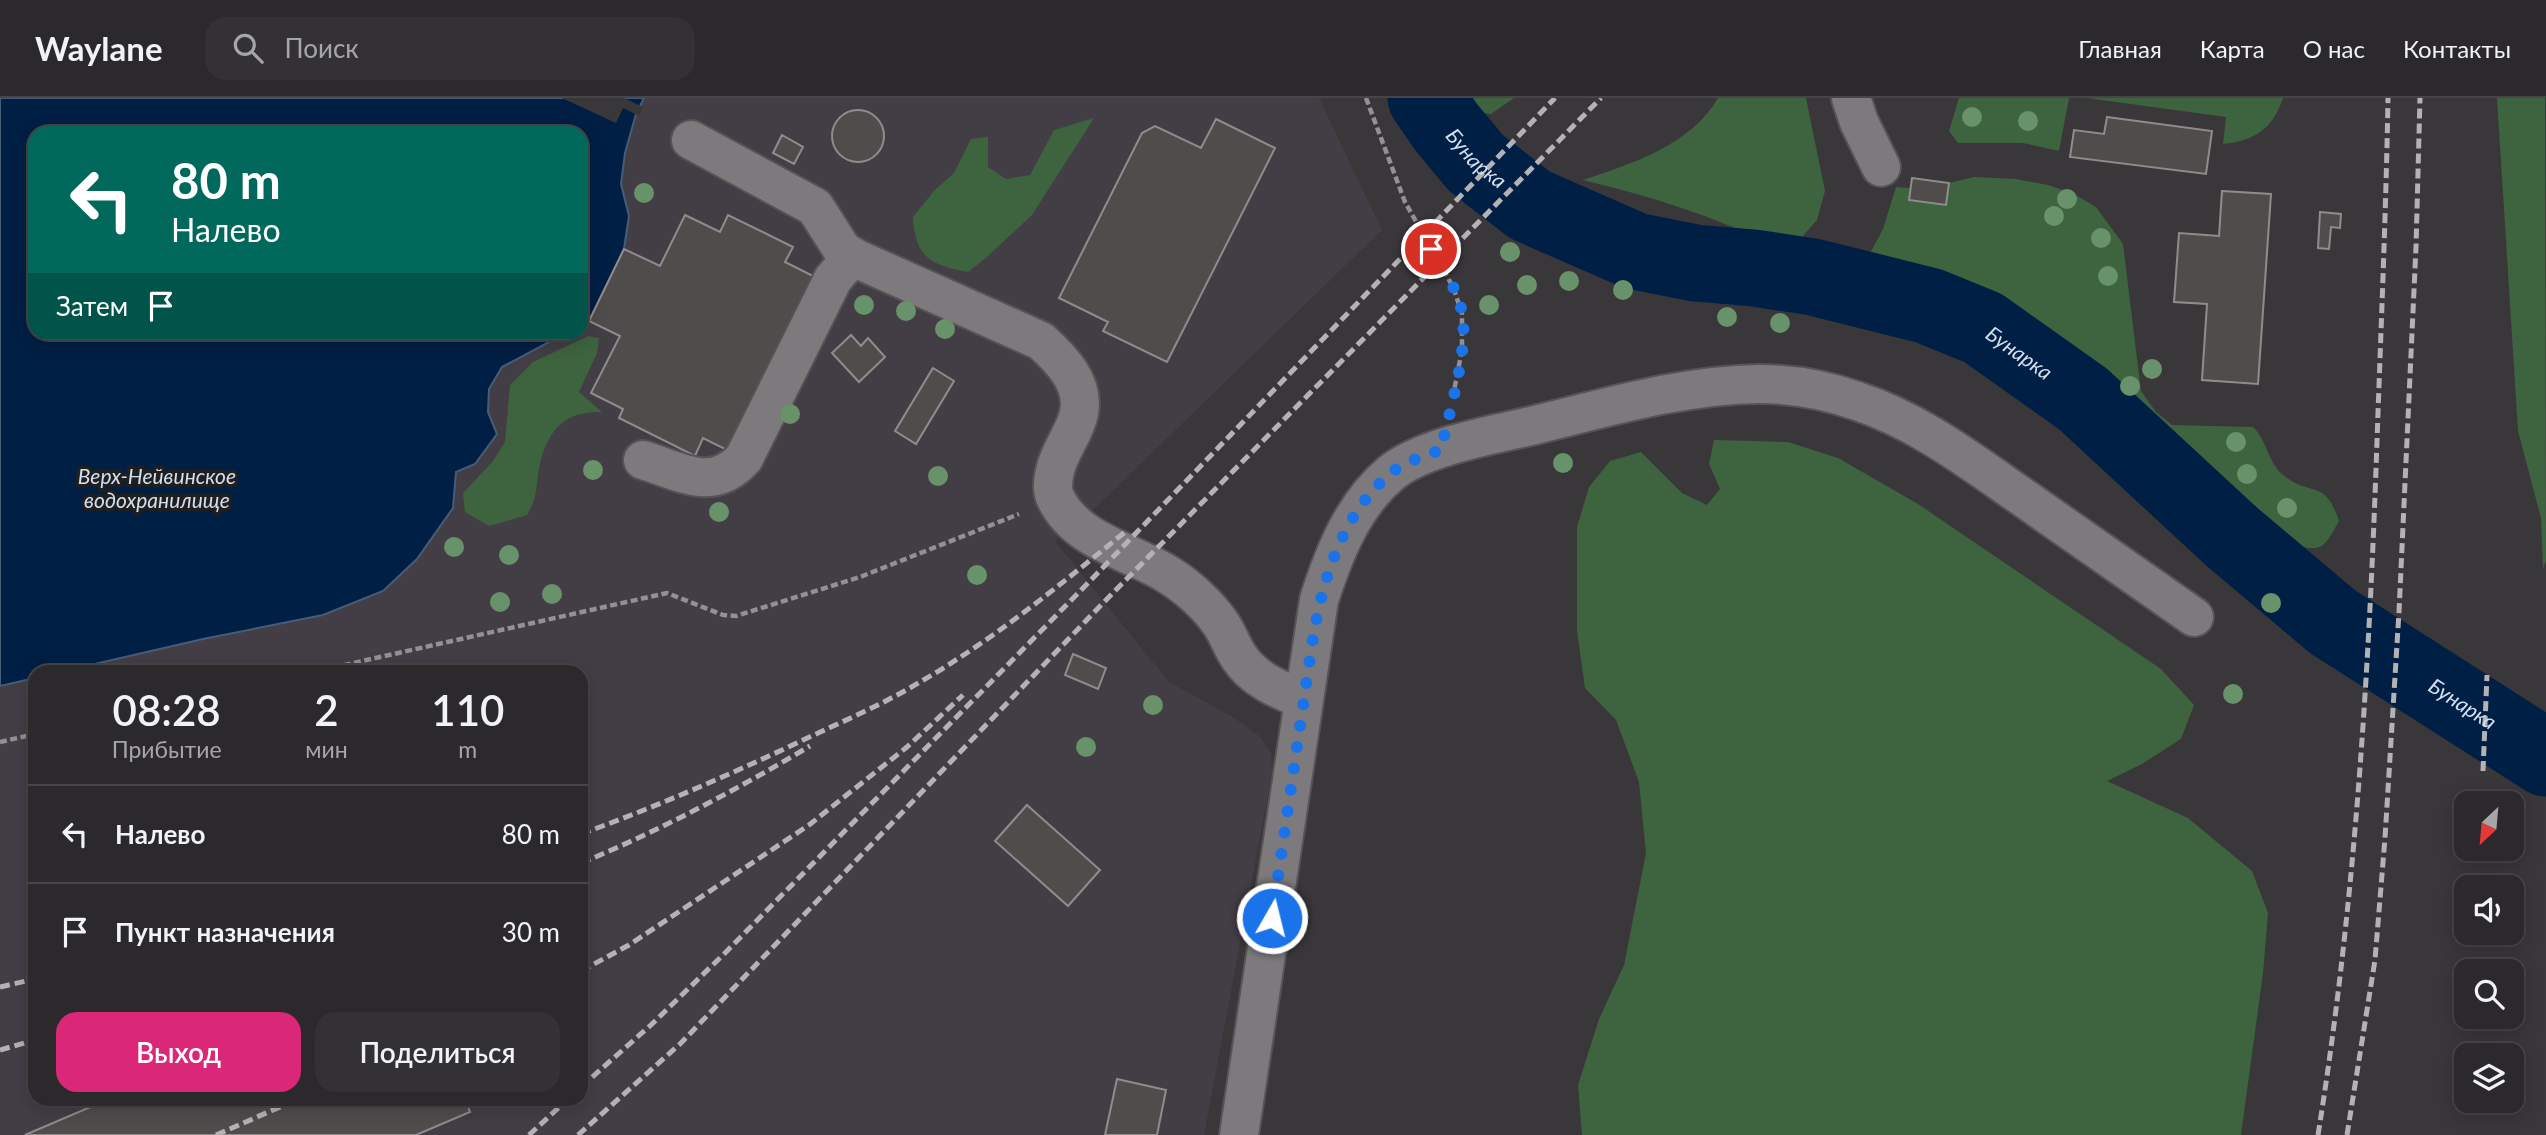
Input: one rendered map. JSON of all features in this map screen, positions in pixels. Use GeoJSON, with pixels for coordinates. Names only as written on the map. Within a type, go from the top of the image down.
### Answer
{"type":"FeatureCollection","features":[{"type":"Feature","properties":{"kind":"lane"},"geometry":{"type":"LineString","coordinates":[[1851,98],[1859,122],[1881,167]]}},
{"type":"Feature","properties":{"kind":"lane"},"geometry":{"type":"LineString","coordinates":[[691,139],[815,207],[843,251],[1041,341],[1069,369],[1079,397],[1079,413],[1057,462],[1053,478],[1054,495],[1075,524],[1095,538],[1167,574],[1189,591],[1220,623],[1239,657],[1255,674],[1272,686],[1304,700]]}},
{"type":"Feature","properties":{"kind":"lane"},"geometry":{"type":"LineString","coordinates":[[643,460],[696,477],[718,477],[732,471],[744,458],[833,279],[844,266],[857,259]]}},
{"type":"Feature","properties":{"kind":"lane"},"geometry":{"type":"LineString","coordinates":[[1239,1135],[1319,600],[1330,564],[1365,499],[1393,472],[1416,458],[1465,442],[1669,393],[1761,384],[1811,388],[1856,400],[1904,419],[1958,452],[2194,617]]}},
{"type":"Feature","properties":{"kind":"path"},"geometry":{"type":"LineString","coordinates":[[1366,98],[1405,202],[1453,286],[1462,313],[1462,350],[1441,450]]}},
{"type":"Feature","properties":{"kind":"path"},"geometry":{"type":"LineString","coordinates":[[344,665],[667,593],[723,615],[736,616],[860,577],[1028,510],[1054,495]]}},
{"type":"Feature","properties":{"kind":"path"},"geometry":{"type":"LineString","coordinates":[[0,742],[28,736]]}},
{"type":"Feature","properties":{"kind":"shaded area"},"geometry":{"type":"Polygon","coordinates":[[[0,98],[1319,98],[1382,230],[1096,507],[1055,541],[1169,682],[1233,717],[1258,735],[1271,753],[1272,773],[1204,1135],[0,1135],[0,98]]]}},
{"type":"Feature","properties":{"kind":"green space"},"geometry":{"type":"Polygon","coordinates":[[[1461,98],[1514,98],[1491,114],[1473,112],[1461,98]]]}},
{"type":"Feature","properties":{"kind":"green space"},"geometry":{"type":"Polygon","coordinates":[[[1718,98],[1806,98],[1825,191],[1817,220],[1802,237],[1778,247],[1682,208],[1583,180],[1658,151],[1692,128],[1718,98]]]}},
{"type":"Feature","properties":{"kind":"green space"},"geometry":{"type":"Polygon","coordinates":[[[1959,98],[2069,98],[2059,151],[2023,143],[1958,143],[1949,131],[1959,98]]]}},
{"type":"Feature","properties":{"kind":"green space"},"geometry":{"type":"Polygon","coordinates":[[[2087,98],[2283,98],[2274,118],[2261,132],[2244,140],[2223,144],[2226,117],[2087,98]]]}},
{"type":"Feature","properties":{"kind":"green space"},"geometry":{"type":"Polygon","coordinates":[[[2497,98],[2545,98],[2546,560],[2543,569],[2541,518],[2518,431],[2497,98]]]}},
{"type":"Feature","properties":{"kind":"green space"},"geometry":{"type":"Polygon","coordinates":[[[1094,118],[1032,215],[968,272],[934,262],[921,250],[914,231],[913,217],[934,191],[954,173],[971,139],[988,137],[988,167],[1006,179],[1030,175],[1054,130],[1094,118]]]}},
{"type":"Feature","properties":{"kind":"green space"},"geometry":{"type":"Polygon","coordinates":[[[1974,177],[2016,179],[2048,185],[2074,194],[2096,207],[2123,244],[2141,391],[2156,412],[2172,425],[2253,427],[2282,474],[2322,493],[2334,507],[2339,521],[2323,545],[2315,548],[2296,544],[2251,516],[2070,360],[2006,318],[1937,286],[1892,276],[1872,268],[1867,259],[1883,229],[1896,187],[1910,188],[1909,200],[1945,205],[1949,183],[1974,177]]]}},
{"type":"Feature","properties":{"kind":"green space"},"geometry":{"type":"Polygon","coordinates":[[[588,336],[599,338],[597,353],[579,392],[602,412],[572,417],[557,428],[542,456],[536,493],[527,515],[489,526],[465,512],[463,493],[493,461],[505,442],[510,385],[533,362],[580,340],[588,340],[588,336]]]}},
{"type":"Feature","properties":{"kind":"green space"},"geometry":{"type":"Polygon","coordinates":[[[1714,440],[1788,442],[1838,458],[1918,504],[2161,669],[2194,705],[2181,739],[2142,764],[2107,781],[2188,818],[2252,871],[2268,913],[2263,973],[2241,1135],[1582,1135],[1578,1085],[1599,1019],[1624,965],[1646,853],[1639,782],[1616,720],[1585,688],[1577,631],[1577,527],[1589,487],[1610,461],[1641,452],[1682,493],[1707,505],[1720,489],[1709,464],[1714,440]]]}},
{"type":"Feature","properties":{"kind":"water","name":"Верх-Нейвинское водохранилище"},"geometry":{"type":"Polygon","coordinates":[[[0,98],[644,98],[636,114],[625,153],[621,184],[629,216],[624,249],[588,322],[588,126],[28,126],[28,340],[553,340],[502,367],[489,389],[488,412],[497,434],[475,464],[456,472],[453,508],[417,559],[383,591],[323,615],[90,665],[28,665],[28,680],[0,686],[0,98]]]}},
{"type":"Feature","properties":{"kind":"pier"},"geometry":{"type":"Polygon","coordinates":[[[562,98],[624,98],[643,107],[639,116],[623,108],[616,123],[562,98]]]}},
{"type":"Feature","properties":{"kind":"building"},"geometry":{"type":"Polygon","coordinates":[[[858,110],[868,112],[876,118],[882,126],[882,146],[876,154],[868,160],[858,162],[848,160],[840,154],[834,146],[832,136],[834,126],[840,118],[848,112],[858,110]]]}},
{"type":"Feature","properties":{"kind":"building"},"geometry":{"type":"Polygon","coordinates":[[[2107,117],[2212,131],[2206,174],[2070,157],[2074,130],[2104,134],[2107,117]]]}},
{"type":"Feature","properties":{"kind":"building"},"geometry":{"type":"Polygon","coordinates":[[[1216,119],[1275,148],[1167,362],[1103,331],[1108,322],[1059,298],[1142,133],[1155,126],[1201,148],[1216,119]]]}},
{"type":"Feature","properties":{"kind":"building"},"geometry":{"type":"Polygon","coordinates":[[[782,135],[803,147],[794,164],[773,153],[782,135]]]}},
{"type":"Feature","properties":{"kind":"building"},"geometry":{"type":"Polygon","coordinates":[[[1912,178],[1949,183],[1946,205],[1909,200],[1912,178]]]}},
{"type":"Feature","properties":{"kind":"building"},"geometry":{"type":"Polygon","coordinates":[[[2222,191],[2271,194],[2258,384],[2202,380],[2207,304],[2174,302],[2179,233],[2219,236],[2222,191]]]}},
{"type":"Feature","properties":{"kind":"building"},"geometry":{"type":"Polygon","coordinates":[[[2320,212],[2341,214],[2340,228],[2331,227],[2329,249],[2318,248],[2320,212]]]}},
{"type":"Feature","properties":{"kind":"building"},"geometry":{"type":"Polygon","coordinates":[[[685,215],[720,232],[728,215],[793,247],[785,262],[821,280],[735,454],[703,438],[695,456],[619,418],[623,409],[591,393],[620,336],[589,321],[624,249],[660,266],[685,215]]]}},
{"type":"Feature","properties":{"kind":"building"},"geometry":{"type":"Polygon","coordinates":[[[851,335],[861,346],[868,338],[885,357],[859,382],[832,353],[851,335]]]}},
{"type":"Feature","properties":{"kind":"building"},"geometry":{"type":"Polygon","coordinates":[[[933,368],[954,381],[916,444],[895,431],[933,368]]]}},
{"type":"Feature","properties":{"kind":"building"},"geometry":{"type":"Polygon","coordinates":[[[1073,654],[1106,668],[1098,689],[1065,675],[1073,654]]]}},
{"type":"Feature","properties":{"kind":"building"},"geometry":{"type":"Polygon","coordinates":[[[1027,805],[1100,870],[1068,906],[995,841],[1027,805]]]}},
{"type":"Feature","properties":{"kind":"building"},"geometry":{"type":"Polygon","coordinates":[[[1117,1079],[1166,1090],[1157,1135],[1105,1135],[1117,1079]]]}},
{"type":"Feature","properties":{"kind":"building"},"geometry":{"type":"Polygon","coordinates":[[[93,1106],[468,1106],[470,1112],[416,1135],[25,1135],[93,1106]]]}},
{"type":"Feature","properties":{"kind":"waterway","name":"Бунарка"},"geometry":{"type":"LineString","coordinates":[[1426,98],[1476,163],[1530,205],[1635,251],[1695,263],[1813,277],[1929,306],[1983,328],[2083,399],[2231,536],[2333,622],[2546,758]]}},
{"type":"Feature","properties":{"kind":"railway"},"geometry":{"type":"LineString","coordinates":[[588,1081],[652,1024],[726,952],[1088,583],[1555,98]]}},
{"type":"Feature","properties":{"kind":"railway"},"geometry":{"type":"LineString","coordinates":[[578,1135],[680,1044],[1104,602],[1601,98]]}},
{"type":"Feature","properties":{"kind":"railway"},"geometry":{"type":"LineString","coordinates":[[2318,1135],[2342,962],[2365,702],[2374,528],[2388,98]]}},
{"type":"Feature","properties":{"kind":"railway"},"geometry":{"type":"LineString","coordinates":[[2347,1135],[2375,960],[2385,838],[2399,612],[2420,98]]}},
{"type":"Feature","properties":{"kind":"railway"},"geometry":{"type":"LineString","coordinates":[[588,831],[719,778],[906,690],[1000,630],[1125,532]]}},
{"type":"Feature","properties":{"kind":"railway"},"geometry":{"type":"LineString","coordinates":[[2483,771],[2487,675]]}},
{"type":"Feature","properties":{"kind":"railway"},"geometry":{"type":"LineString","coordinates":[[588,967],[629,945],[809,825],[907,747],[963,695]]}},
{"type":"Feature","properties":{"kind":"railway"},"geometry":{"type":"LineString","coordinates":[[588,860],[698,809],[810,746]]}},
{"type":"Feature","properties":{"kind":"railway"},"geometry":{"type":"LineString","coordinates":[[0,987],[28,981]]}},
{"type":"Feature","properties":{"kind":"railway"},"geometry":{"type":"LineString","coordinates":[[0,1050],[28,1042]]}},
{"type":"Feature","properties":{"kind":"railway"},"geometry":{"type":"LineString","coordinates":[[216,1135],[282,1106]]}},
{"type":"Feature","properties":{"kind":"railway"},"geometry":{"type":"LineString","coordinates":[[529,1135],[560,1106]]}},
{"type":"Feature","properties":{"kind":"route"},"geometry":{"type":"LineString","coordinates":[[1272,918],[1319,600],[1330,564],[1365,499],[1393,472],[1416,458],[1441,450],[1462,350],[1462,313],[1453,286],[1431,249]]}}]}
